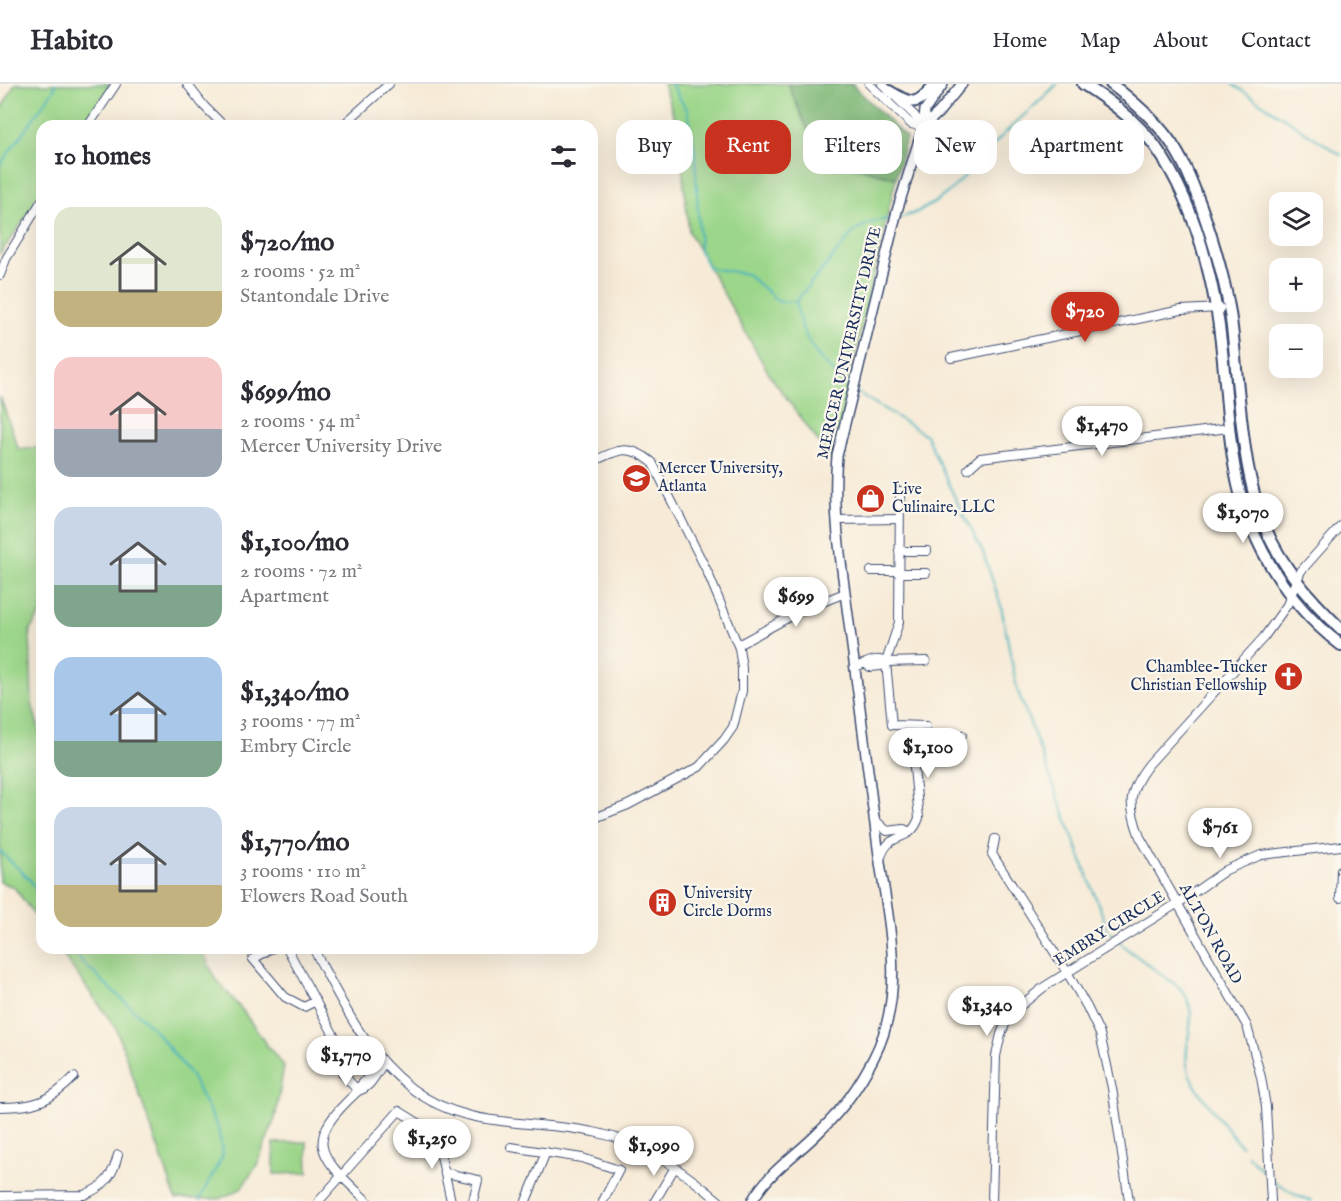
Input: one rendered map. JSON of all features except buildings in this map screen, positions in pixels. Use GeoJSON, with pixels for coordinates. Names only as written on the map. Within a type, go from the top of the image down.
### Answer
{"type":"FeatureCollection","features":[{"type":"Feature","properties":{"kind":"main road"},"geometry":{"type":"LineString","coordinates":[[886,87],[906,102],[911,102],[924,98],[936,84]]}},
{"type":"Feature","properties":{"kind":"main road"},"geometry":{"type":"LineString","coordinates":[[1083,84],[1125,114],[1142,130],[1173,175],[1197,235],[1216,308],[1235,471],[1246,514],[1268,562],[1291,596],[1322,629],[1341,645]]}},
{"type":"Feature","properties":{"kind":"main road"},"geometry":{"type":"LineString","coordinates":[[1111,84],[1153,120],[1177,152],[1191,180],[1216,248],[1230,309],[1250,481],[1265,527],[1279,556],[1296,581],[1312,601],[1341,629]]}},
{"type":"Feature","properties":{"kind":"street"},"geometry":{"type":"LineString","coordinates":[[92,120],[116,84]]}},
{"type":"Feature","properties":{"kind":"street"},"geometry":{"type":"LineString","coordinates":[[187,84],[218,120]]}},
{"type":"Feature","properties":{"kind":"street"},"geometry":{"type":"LineString","coordinates":[[349,120],[389,84]]}},
{"type":"Feature","properties":{"kind":"street"},"geometry":{"type":"LineString","coordinates":[[869,84],[914,125]]}},
{"type":"Feature","properties":{"kind":"street","name":"MERCER UNIVERSITY DRIVE"},"geometry":{"type":"LineString","coordinates":[[924,120],[925,110],[943,84]]}},
{"type":"Feature","properties":{"kind":"street","name":"MERCER UNIVERSITY DRIVE"},"geometry":{"type":"LineString","coordinates":[[930,120],[962,84]]}},
{"type":"Feature","properties":{"kind":"street"},"geometry":{"type":"LineString","coordinates":[[886,87],[918,120]]}},
{"type":"Feature","properties":{"kind":"street","name":"MERCER UNIVERSITY DRIVE"},"geometry":{"type":"LineString","coordinates":[[752,1201],[765,1180],[795,1155],[841,1109],[875,1056],[892,998],[894,972],[892,938],[874,819],[834,498],[837,456],[897,211],[914,156]]}},
{"type":"Feature","properties":{"kind":"street"},"geometry":{"type":"LineString","coordinates":[[0,275],[6,259],[36,210]]}},
{"type":"Feature","properties":{"kind":"street"},"geometry":{"type":"LineString","coordinates":[[951,358],[1181,310],[1230,309]]}},
{"type":"Feature","properties":{"kind":"street"},"geometry":{"type":"LineString","coordinates":[[968,469],[980,458],[1229,428]]}},
{"type":"Feature","properties":{"kind":"street"},"geometry":{"type":"LineString","coordinates":[[598,459],[619,450],[638,452],[652,462],[706,571],[738,645],[742,668],[742,691],[733,727],[699,767],[628,805],[598,817]]}},
{"type":"Feature","properties":{"kind":"street"},"geometry":{"type":"LineString","coordinates":[[900,491],[899,622],[886,662],[892,725],[926,726]]}},
{"type":"Feature","properties":{"kind":"street"},"geometry":{"type":"LineString","coordinates":[[837,520],[899,519]]}},
{"type":"Feature","properties":{"kind":"street","name":"ALTON ROAD"},"geometry":{"type":"LineString","coordinates":[[1271,1201],[1266,1107],[1261,1077],[1247,1026],[1140,837],[1134,822],[1132,789],[1149,764],[1264,637],[1287,605],[1301,571],[1341,526]]}},
{"type":"Feature","properties":{"kind":"street"},"geometry":{"type":"LineString","coordinates":[[899,551],[927,551]]}},
{"type":"Feature","properties":{"kind":"street"},"geometry":{"type":"LineString","coordinates":[[871,571],[926,573]]}},
{"type":"Feature","properties":{"kind":"street"},"geometry":{"type":"LineString","coordinates":[[738,645],[800,611],[845,592]]}},
{"type":"Feature","properties":{"kind":"street"},"geometry":{"type":"LineString","coordinates":[[855,667],[881,659],[886,662],[926,661]]}},
{"type":"Feature","properties":{"kind":"street"},"geometry":{"type":"LineString","coordinates":[[880,862],[888,842],[905,837],[916,828],[919,819],[910,738],[962,735]]}},
{"type":"Feature","properties":{"kind":"street"},"geometry":{"type":"LineString","coordinates":[[874,819],[886,831],[904,829],[910,832]]}},
{"type":"Feature","properties":{"kind":"street"},"geometry":{"type":"LineString","coordinates":[[891,831],[893,840]]}},
{"type":"Feature","properties":{"kind":"street"},"geometry":{"type":"LineString","coordinates":[[995,839],[992,854],[1066,972],[1100,1034],[1112,1088],[1129,1201]]}},
{"type":"Feature","properties":{"kind":"street","name":"EMBRY CIRCLE"},"geometry":{"type":"LineString","coordinates":[[992,1201],[996,1056],[1007,1020],[1020,1006],[1066,972],[1226,870],[1261,855],[1341,846]]}},
{"type":"Feature","properties":{"kind":"street"},"geometry":{"type":"LineString","coordinates":[[1340,898],[1341,870]]}},
{"type":"Feature","properties":{"kind":"street"},"geometry":{"type":"LineString","coordinates":[[262,954],[253,959],[285,997],[304,1007],[316,1001]]}},
{"type":"Feature","properties":{"kind":"street"},"geometry":{"type":"LineString","coordinates":[[290,954],[338,1043],[343,1074],[356,1088]]}},
{"type":"Feature","properties":{"kind":"street"},"geometry":{"type":"LineString","coordinates":[[316,954],[355,1026],[370,1048],[413,1089],[451,1111],[488,1121],[558,1126],[601,1133],[653,1153],[719,1201]]}},
{"type":"Feature","properties":{"kind":"street"},"geometry":{"type":"LineString","coordinates":[[368,1201],[333,1168],[323,1152],[322,1136],[327,1124],[368,1071],[375,1071],[384,1063]]}},
{"type":"Feature","properties":{"kind":"street"},"geometry":{"type":"LineString","coordinates":[[0,1107],[28,1106],[43,1101],[55,1096],[74,1077]]}},
{"type":"Feature","properties":{"kind":"street"},"geometry":{"type":"LineString","coordinates":[[319,1201],[399,1111],[436,1134],[451,1201]]}},
{"type":"Feature","properties":{"kind":"street"},"geometry":{"type":"LineString","coordinates":[[511,1147],[582,1158],[619,1170],[603,1201]]}},
{"type":"Feature","properties":{"kind":"street"},"geometry":{"type":"LineString","coordinates":[[526,1201],[546,1152]]}},
{"type":"Feature","properties":{"kind":"street"},"geometry":{"type":"LineString","coordinates":[[0,1196],[52,1199],[75,1197],[94,1191],[108,1180],[118,1155]]}},
{"type":"Feature","properties":{"kind":"street"},"geometry":{"type":"LineString","coordinates":[[654,1201],[675,1167]]}},
{"type":"Feature","properties":{"kind":"street"},"geometry":{"type":"LineString","coordinates":[[446,1173],[478,1180],[473,1201]]}},
{"type":"Feature","properties":{"kind":"green space"},"geometry":{"type":"Polygon","coordinates":[[[15,84],[110,84],[90,120],[36,120],[36,203],[0,254],[0,111],[15,84]]]}},
{"type":"Feature","properties":{"kind":"green space"},"geometry":{"type":"Polygon","coordinates":[[[663,84],[788,84],[804,120],[803,174],[881,174],[896,178],[847,389],[833,462],[769,374],[689,232],[683,174],[693,174],[693,120],[675,120],[663,84]]]}},
{"type":"Feature","properties":{"kind":"green space"},"geometry":{"type":"Polygon","coordinates":[[[788,84],[852,84],[888,120],[804,120],[788,84]]]}},
{"type":"Feature","properties":{"kind":"green space"},"geometry":{"type":"Polygon","coordinates":[[[902,134],[906,138],[902,154],[902,134]]]}},
{"type":"Feature","properties":{"kind":"green space"},"geometry":{"type":"Polygon","coordinates":[[[881,174],[897,174],[896,178],[881,174]]]}},
{"type":"Feature","properties":{"kind":"green space"},"geometry":{"type":"Polygon","coordinates":[[[0,397],[19,450],[36,448],[36,621],[30,630],[32,704],[36,718],[36,918],[14,887],[0,882],[0,397]]]}},
{"type":"Feature","properties":{"kind":"green space"},"geometry":{"type":"Polygon","coordinates":[[[62,954],[204,954],[215,978],[284,1066],[275,1118],[257,1165],[241,1189],[219,1199],[176,1199],[116,1028],[62,954]]]}},
{"type":"Feature","properties":{"kind":"green space"},"geometry":{"type":"Polygon","coordinates":[[[307,1142],[308,1173],[274,1174],[274,1143],[307,1142]]]}},
{"type":"Feature","properties":{"kind":"waterway"},"geometry":{"type":"LineString","coordinates":[[0,165],[56,84]]}},
{"type":"Feature","properties":{"kind":"waterway"},"geometry":{"type":"LineString","coordinates":[[671,84],[687,110],[690,124],[695,150],[700,251],[709,268],[747,274],[779,302],[796,301],[856,230],[865,225],[889,219]]}},
{"type":"Feature","properties":{"kind":"waterway"},"geometry":{"type":"LineString","coordinates":[[899,218],[931,205],[945,195],[1006,132],[1057,84]]}},
{"type":"Feature","properties":{"kind":"waterway"},"geometry":{"type":"LineString","coordinates":[[1232,84],[1341,155]]}},
{"type":"Feature","properties":{"kind":"waterway"},"geometry":{"type":"LineString","coordinates":[[796,301],[807,339],[821,359],[850,387]]}},
{"type":"Feature","properties":{"kind":"waterway"},"geometry":{"type":"LineString","coordinates":[[855,391],[926,435],[983,552],[1001,606],[1017,689],[1108,930],[1127,949],[1180,988],[1187,998],[1191,1018],[1187,1051],[1189,1073],[1205,1100],[1241,1146]]}},
{"type":"Feature","properties":{"kind":"waterway"},"geometry":{"type":"LineString","coordinates":[[0,851],[30,880],[36,890]]}},
{"type":"Feature","properties":{"kind":"waterway"},"geometry":{"type":"LineString","coordinates":[[77,954],[83,963],[153,1028],[190,1074],[218,1128],[223,1155],[199,1201]]}},
{"type":"Feature","properties":{"kind":"waterway"},"geometry":{"type":"LineString","coordinates":[[1247,1155],[1268,1176]]}},
{"type":"Feature","properties":{"kind":"waterway"},"geometry":{"type":"LineString","coordinates":[[1272,1180],[1298,1196],[1312,1201]]}},
{"type":"Feature","properties":{"kind":"place","name":"Mercer University, Atlanta"},"geometry":{"type":"Point","coordinates":[637,478]}},
{"type":"Feature","properties":{"kind":"place","name":"Live Culinaire, LLC"},"geometry":{"type":"Point","coordinates":[871,499]}},
{"type":"Feature","properties":{"kind":"place","name":"Chamblee-Tucker Christian Fellowship"},"geometry":{"type":"Point","coordinates":[1288,677]}},
{"type":"Feature","properties":{"kind":"place","name":"University Circle Dorms"},"geometry":{"type":"Point","coordinates":[662,903]}}]}
